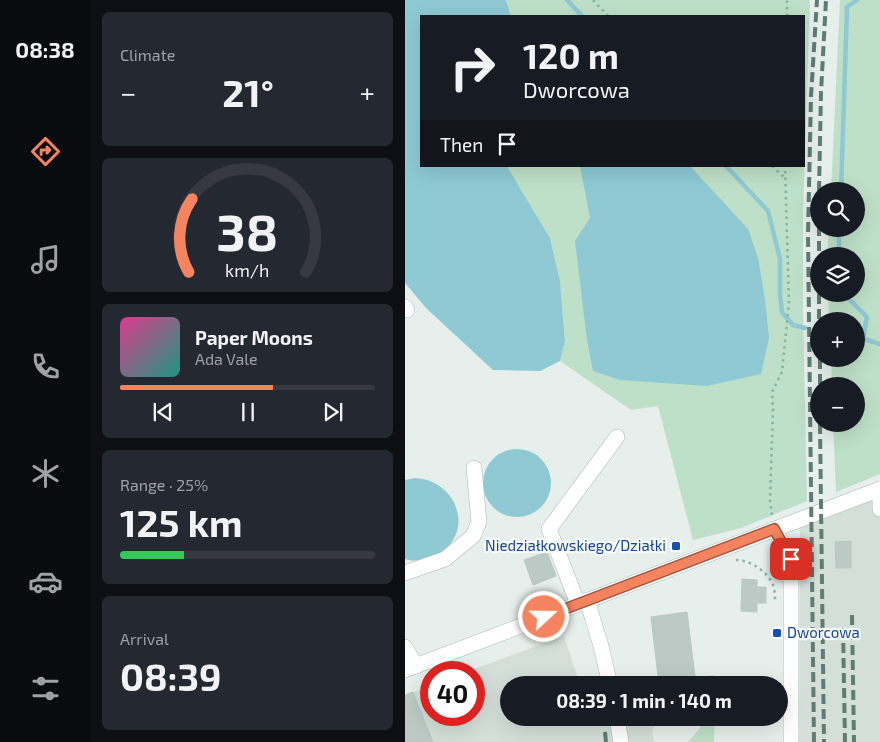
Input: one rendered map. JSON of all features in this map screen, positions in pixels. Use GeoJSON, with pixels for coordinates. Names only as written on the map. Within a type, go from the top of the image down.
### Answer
{"type":"FeatureCollection","features":[{"type":"Feature","properties":{"kind":"street"},"geometry":{"type":"LineString","coordinates":[[608,676],[601,646],[549,528],[617,437]]}},
{"type":"Feature","properties":{"kind":"street"},"geometry":{"type":"LineString","coordinates":[[405,573],[445,559],[473,536],[479,522],[474,468]]}},
{"type":"Feature","properties":{"kind":"street"},"geometry":{"type":"LineString","coordinates":[[405,647],[410,668],[880,489],[880,509]]}},
{"type":"Feature","properties":{"kind":"street"},"geometry":{"type":"LineString","coordinates":[[774,529],[791,559],[791,742]]}},
{"type":"Feature","properties":{"kind":"street"},"geometry":{"type":"LineString","coordinates":[[618,726],[621,742]]}},
{"type":"Feature","properties":{"kind":"path"},"geometry":{"type":"LineString","coordinates":[[593,0],[607,15]]}},
{"type":"Feature","properties":{"kind":"path"},"geometry":{"type":"LineString","coordinates":[[787,0],[787,15]]}},
{"type":"Feature","properties":{"kind":"path"},"geometry":{"type":"LineString","coordinates":[[773,167],[785,178]]}},
{"type":"Feature","properties":{"kind":"path"},"geometry":{"type":"LineString","coordinates":[[774,529],[770,500],[773,409],[771,392],[782,372],[789,303],[785,167]]}},
{"type":"Feature","properties":{"kind":"path"},"geometry":{"type":"LineString","coordinates":[[733,560],[741,560],[754,565],[765,573],[773,583],[775,608]]}},
{"type":"Feature","properties":{"kind":"shaded area"},"geometry":{"type":"Polygon","coordinates":[[[880,497],[880,742],[799,742],[800,528],[880,497]]]}},
{"type":"Feature","properties":{"kind":"shaded area"},"geometry":{"type":"Polygon","coordinates":[[[564,636],[577,676],[500,676],[500,726],[655,726],[652,731],[654,742],[405,742],[405,695],[420,690],[420,726],[485,726],[485,665],[564,636]]]}},
{"type":"Feature","properties":{"kind":"green space"},"geometry":{"type":"Polygon","coordinates":[[[506,0],[810,0],[805,151],[805,15],[511,15],[506,0]]]}},
{"type":"Feature","properties":{"kind":"green space"},"geometry":{"type":"Polygon","coordinates":[[[840,0],[880,0],[880,474],[836,492],[833,432],[865,432],[865,377],[832,377],[831,367],[865,367],[865,312],[829,312],[828,302],[865,302],[865,247],[828,247],[828,237],[865,237],[865,182],[831,182],[840,0]]]}},
{"type":"Feature","properties":{"kind":"green space"},"geometry":{"type":"Polygon","coordinates":[[[508,167],[804,167],[803,312],[807,501],[741,528],[693,540],[658,406],[631,410],[560,361],[565,341],[560,281],[550,238],[508,167]]]}},
{"type":"Feature","properties":{"kind":"green space"},"geometry":{"type":"Polygon","coordinates":[[[701,726],[715,726],[714,742],[688,742],[701,726]]]}},
{"type":"Feature","properties":{"kind":"water"},"geometry":{"type":"Polygon","coordinates":[[[405,0],[506,0],[511,15],[420,15],[420,167],[508,167],[550,238],[560,281],[565,341],[560,361],[540,371],[493,370],[426,308],[405,283],[405,0]]]}},
{"type":"Feature","properties":{"kind":"water"},"geometry":{"type":"Polygon","coordinates":[[[580,167],[691,167],[748,229],[758,258],[769,338],[761,374],[707,386],[620,380],[593,371],[587,340],[575,241],[590,218],[580,167]]]}},
{"type":"Feature","properties":{"kind":"water"},"geometry":{"type":"Polygon","coordinates":[[[517,449],[530,452],[541,459],[548,470],[551,483],[548,496],[541,507],[530,514],[517,517],[504,514],[493,507],[486,496],[483,483],[486,470],[493,459],[504,452],[517,449]]]}},
{"type":"Feature","properties":{"kind":"water"},"geometry":{"type":"Polygon","coordinates":[[[415,478],[431,482],[444,489],[453,500],[458,526],[454,538],[445,549],[421,560],[405,559],[405,480],[415,478]]]}},
{"type":"Feature","properties":{"kind":"building"},"geometry":{"type":"Polygon","coordinates":[[[851,541],[851,568],[836,568],[835,542],[851,541]]]}},
{"type":"Feature","properties":{"kind":"building"},"geometry":{"type":"Polygon","coordinates":[[[547,552],[556,576],[533,585],[524,560],[547,552]]]}},
{"type":"Feature","properties":{"kind":"building"},"geometry":{"type":"Polygon","coordinates":[[[742,579],[757,580],[757,587],[766,587],[766,603],[757,603],[757,612],[741,611],[742,579]]]}},
{"type":"Feature","properties":{"kind":"building"},"geometry":{"type":"Polygon","coordinates":[[[687,612],[695,676],[658,676],[651,617],[687,612]]]}},
{"type":"Feature","properties":{"kind":"building"},"geometry":{"type":"Polygon","coordinates":[[[413,692],[420,710],[420,726],[427,726],[433,742],[405,742],[405,695],[413,692]]]}},
{"type":"Feature","properties":{"kind":"waterway"},"geometry":{"type":"LineString","coordinates":[[567,0],[581,15]]}},
{"type":"Feature","properties":{"kind":"waterway"},"geometry":{"type":"LineString","coordinates":[[841,182],[847,7],[857,0]]}},
{"type":"Feature","properties":{"kind":"waterway"},"geometry":{"type":"LineString","coordinates":[[727,167],[768,211],[780,259],[782,312],[793,325],[805,328]]}},
{"type":"Feature","properties":{"kind":"waterway"},"geometry":{"type":"LineString","coordinates":[[839,237],[839,247]]}},
{"type":"Feature","properties":{"kind":"waterway"},"geometry":{"type":"LineString","coordinates":[[852,302],[862,312]]}},
{"type":"Feature","properties":{"kind":"waterway"},"geometry":{"type":"LineString","coordinates":[[865,315],[867,317],[865,328]]}},
{"type":"Feature","properties":{"kind":"waterway"},"geometry":{"type":"LineString","coordinates":[[865,339],[880,344]]}},
{"type":"Feature","properties":{"kind":"railway"},"geometry":{"type":"LineString","coordinates":[[814,742],[808,234],[811,96],[817,0]]}},
{"type":"Feature","properties":{"kind":"railway"},"geometry":{"type":"LineString","coordinates":[[819,182],[821,92],[826,0]]}},
{"type":"Feature","properties":{"kind":"railway"},"geometry":{"type":"LineString","coordinates":[[819,237],[819,247]]}},
{"type":"Feature","properties":{"kind":"railway"},"geometry":{"type":"LineString","coordinates":[[819,302],[819,312]]}},
{"type":"Feature","properties":{"kind":"railway"},"geometry":{"type":"LineString","coordinates":[[820,367],[820,377]]}},
{"type":"Feature","properties":{"kind":"railway"},"geometry":{"type":"LineString","coordinates":[[820,432],[824,742]]}},
{"type":"Feature","properties":{"kind":"railway"},"geometry":{"type":"LineString","coordinates":[[852,615],[854,742]]}},
{"type":"Feature","properties":{"kind":"railway"},"geometry":{"type":"LineString","coordinates":[[843,628],[845,742]]}},
{"type":"Feature","properties":{"kind":"railway"},"geometry":{"type":"LineString","coordinates":[[605,732],[606,742]]}},
{"type":"Feature","properties":{"kind":"place","name":"Niedziałkowskiego/Działki"},"geometry":{"type":"Point","coordinates":[676,546]}},
{"type":"Feature","properties":{"kind":"place","name":"Dworcowa"},"geometry":{"type":"Point","coordinates":[777,633]}},
{"type":"Feature","properties":{"kind":"route"},"geometry":{"type":"LineString","coordinates":[[544,617],[774,529],[791,559]]}}]}
